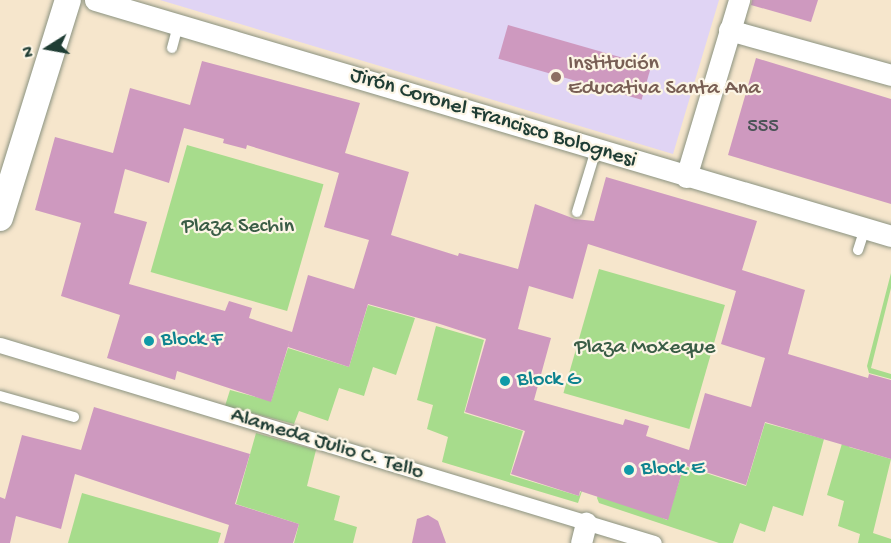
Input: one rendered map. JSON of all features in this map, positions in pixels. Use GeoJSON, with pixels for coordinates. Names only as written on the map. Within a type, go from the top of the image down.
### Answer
{"type":"FeatureCollection","features":[{"type":"Feature","properties":{"kind":"street"},"geometry":{"type":"LineString","coordinates":[[0,218],[68,0]]}},
{"type":"Feature","properties":{"kind":"street","name":"Jirón Coronel Francisco Bolognesi"},"geometry":{"type":"LineString","coordinates":[[95,0],[891,236]]}},
{"type":"Feature","properties":{"kind":"street"},"geometry":{"type":"LineString","coordinates":[[686,177],[739,0]]}},
{"type":"Feature","properties":{"kind":"street"},"geometry":{"type":"LineString","coordinates":[[729,30],[891,75]]}},
{"type":"Feature","properties":{"kind":"street","name":"Alameda Julio C. Tello"},"geometry":{"type":"LineString","coordinates":[[0,345],[654,543]]}},
{"type":"Feature","properties":{"kind":"street"},"geometry":{"type":"LineString","coordinates":[[581,543],[586,523]]}},
{"type":"Feature","properties":{"kind":"lane"},"geometry":{"type":"LineString","coordinates":[[172,48],[178,25]]}},
{"type":"Feature","properties":{"kind":"lane"},"geometry":{"type":"LineString","coordinates":[[577,212],[596,150]]}},
{"type":"Feature","properties":{"kind":"lane"},"geometry":{"type":"LineString","coordinates":[[858,250],[865,229]]}},
{"type":"Feature","properties":{"kind":"lane"},"geometry":{"type":"LineString","coordinates":[[0,396],[74,417]]}},
{"type":"Feature","properties":{"kind":"shaded area","name":"Institución Educativa Santa Ana"},"geometry":{"type":"Polygon","coordinates":[[[160,0],[719,0],[673,154],[160,0]]]}},
{"type":"Feature","properties":{"kind":"green space","name":"Plaza Sechin"},"geometry":{"type":"Polygon","coordinates":[[[187,145],[323,184],[287,311],[151,272],[187,145]]]}},
{"type":"Feature","properties":{"kind":"green space","name":"Plaza Moxeque"},"geometry":{"type":"Polygon","coordinates":[[[599,269],[725,305],[689,429],[563,393],[599,269]]]}},
{"type":"Feature","properties":{"kind":"green space"},"geometry":{"type":"Polygon","coordinates":[[[891,273],[891,288],[871,368],[891,374],[891,379],[869,373],[867,366],[891,273]]]}},
{"type":"Feature","properties":{"kind":"green space"},"geometry":{"type":"Polygon","coordinates":[[[368,305],[415,318],[396,375],[373,367],[364,396],[339,388],[328,421],[299,411],[294,424],[225,406],[230,390],[271,401],[288,348],[349,367],[368,305]]]}},
{"type":"Feature","properties":{"kind":"green space"},"geometry":{"type":"Polygon","coordinates":[[[436,326],[484,340],[464,413],[523,431],[510,475],[579,496],[587,476],[578,503],[442,462],[448,437],[427,429],[433,405],[417,400],[436,326]]]}},
{"type":"Feature","properties":{"kind":"green space"},"geometry":{"type":"Polygon","coordinates":[[[859,385],[865,388],[849,447],[891,459],[873,533],[891,539],[891,543],[858,543],[860,534],[838,526],[844,501],[827,495],[859,385]]]}},
{"type":"Feature","properties":{"kind":"green space"},"geometry":{"type":"Polygon","coordinates":[[[765,423],[824,439],[803,516],[773,506],[765,532],[740,523],[733,543],[719,543],[599,503],[597,498],[600,489],[667,520],[684,466],[746,486],[765,423]]]}},
{"type":"Feature","properties":{"kind":"green space"},"geometry":{"type":"Polygon","coordinates":[[[256,433],[316,450],[307,486],[340,496],[334,520],[357,527],[353,543],[294,543],[299,524],[236,504],[256,433]]]}},
{"type":"Feature","properties":{"kind":"green space"},"geometry":{"type":"Polygon","coordinates":[[[82,493],[221,533],[218,543],[68,543],[82,493]]]}},
{"type":"Feature","properties":{"kind":"building"},"geometry":{"type":"Polygon","coordinates":[[[752,0],[818,0],[811,22],[751,5],[752,0]]]}},
{"type":"Feature","properties":{"kind":"building"},"geometry":{"type":"Polygon","coordinates":[[[508,25],[651,66],[642,100],[498,59],[508,25]]]}},
{"type":"Feature","properties":{"kind":"building"},"geometry":{"type":"Polygon","coordinates":[[[756,58],[891,99],[891,204],[728,155],[756,58]]]}},
{"type":"Feature","properties":{"kind":"building"},"geometry":{"type":"Polygon","coordinates":[[[202,61],[360,103],[345,153],[409,172],[391,235],[458,256],[459,253],[518,269],[535,204],[575,219],[594,221],[606,177],[757,221],[742,270],[805,290],[788,354],[868,378],[869,374],[891,380],[891,459],[765,422],[746,485],[684,465],[668,520],[580,491],[579,496],[511,474],[525,431],[465,412],[486,339],[440,324],[368,304],[349,367],[288,347],[290,340],[271,402],[177,371],[175,380],[107,358],[120,315],[61,296],[81,223],[35,210],[55,137],[113,153],[130,88],[190,105],[202,61]],[[184,128],[169,183],[125,169],[114,213],[147,222],[129,284],[225,311],[229,301],[252,308],[249,318],[292,332],[308,275],[354,289],[369,240],[324,227],[339,173],[247,145],[246,149],[223,143],[224,139],[184,128]],[[588,244],[573,299],[529,286],[518,329],[551,338],[534,400],[623,425],[625,419],[649,426],[646,436],[689,450],[705,393],[751,407],[765,358],[721,344],[736,291],[588,244]]]}},
{"type":"Feature","properties":{"kind":"building"},"geometry":{"type":"Polygon","coordinates":[[[94,407],[250,454],[235,504],[299,524],[293,543],[224,543],[229,525],[75,474],[61,529],[16,516],[10,543],[0,543],[0,497],[5,499],[22,435],[81,450],[94,407]]]}},
{"type":"Feature","properties":{"kind":"building"},"geometry":{"type":"Polygon","coordinates":[[[428,515],[438,521],[446,543],[412,543],[417,519],[428,515]]]}},
{"type":"Feature","properties":{"kind":"place","name":"Institución Educativa Santa Ana"},"geometry":{"type":"Point","coordinates":[556,77]}},
{"type":"Feature","properties":{"kind":"place","name":"Block F"},"geometry":{"type":"Point","coordinates":[149,341]}},
{"type":"Feature","properties":{"kind":"place","name":"Block G"},"geometry":{"type":"Point","coordinates":[505,381]}},
{"type":"Feature","properties":{"kind":"place","name":"Block E"},"geometry":{"type":"Point","coordinates":[629,470]}}]}
